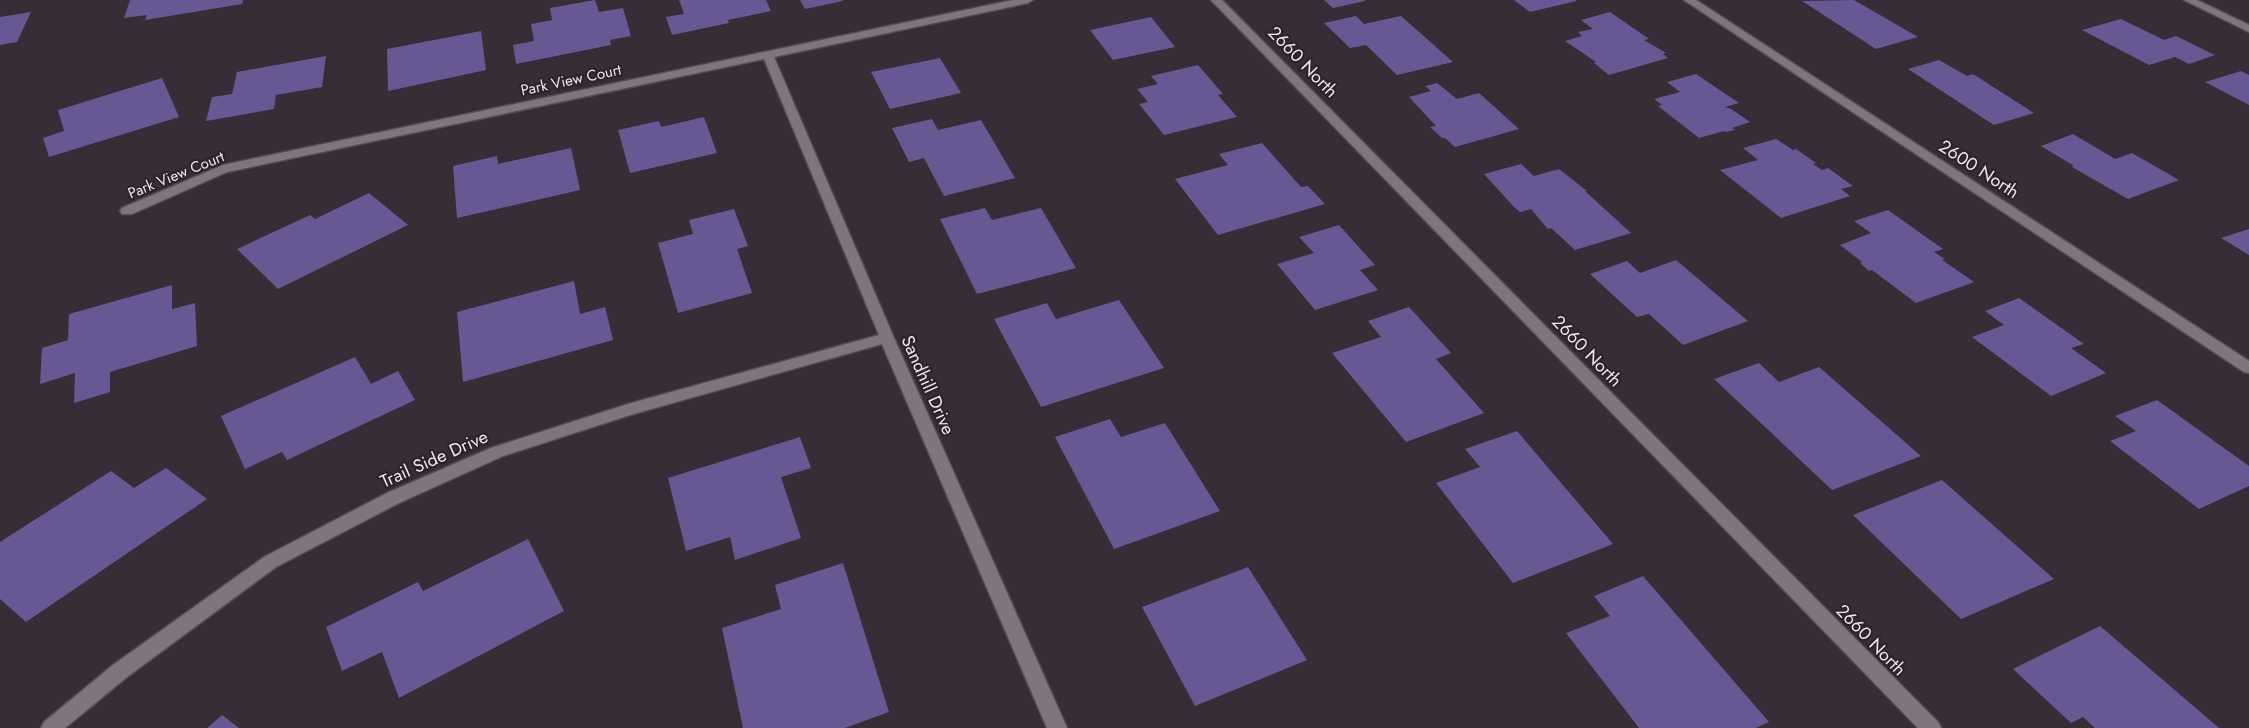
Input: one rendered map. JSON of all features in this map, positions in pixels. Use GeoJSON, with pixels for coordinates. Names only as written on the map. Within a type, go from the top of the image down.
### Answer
{"type":"FeatureCollection","features":[{"type":"Feature","properties":{"kind":"street","name":"Park View Court"},"geometry":{"type":"LineString","coordinates":[[127,211],[223,169],[1028,0]]}},
{"type":"Feature","properties":{"kind":"street","name":"2660 North"},"geometry":{"type":"LineString","coordinates":[[1216,0],[1931,728]]}},
{"type":"Feature","properties":{"kind":"street","name":"2600 North"},"geometry":{"type":"LineString","coordinates":[[1689,0],[2249,368]]}},
{"type":"Feature","properties":{"kind":"street"},"geometry":{"type":"LineString","coordinates":[[2189,0],[2249,29]]}},
{"type":"Feature","properties":{"kind":"street","name":"Sandhill Drive"},"geometry":{"type":"LineString","coordinates":[[768,55],[887,338],[1057,728]]}},
{"type":"Feature","properties":{"kind":"street","name":"Trail Side Drive"},"geometry":{"type":"LineString","coordinates":[[50,728],[120,671],[270,562],[393,498],[497,452],[591,422],[887,338]]}},
{"type":"Feature","properties":{"kind":"building"},"geometry":{"type":"Polygon","coordinates":[[[130,0],[243,0],[242,4],[145,20],[147,15],[124,18],[130,0]]]}},
{"type":"Feature","properties":{"kind":"building"},"geometry":{"type":"Polygon","coordinates":[[[595,0],[599,12],[623,8],[631,36],[610,40],[611,45],[516,64],[513,45],[534,41],[531,24],[552,20],[550,8],[595,0]]]}},
{"type":"Feature","properties":{"kind":"building"},"geometry":{"type":"Polygon","coordinates":[[[679,0],[766,0],[771,11],[728,20],[729,23],[672,35],[666,17],[684,14],[679,0]]]}},
{"type":"Feature","properties":{"kind":"building"},"geometry":{"type":"Polygon","coordinates":[[[800,0],[842,0],[843,1],[805,9],[800,0]]]}},
{"type":"Feature","properties":{"kind":"building"},"geometry":{"type":"Polygon","coordinates":[[[1324,0],[1365,0],[1365,1],[1333,8],[1324,0]]]}},
{"type":"Feature","properties":{"kind":"building"},"geometry":{"type":"Polygon","coordinates":[[[1514,0],[1576,0],[1576,1],[1530,12],[1514,0]]]}},
{"type":"Feature","properties":{"kind":"building"},"geometry":{"type":"Polygon","coordinates":[[[1854,0],[1918,37],[1876,49],[1802,1],[1854,0]]]}},
{"type":"Feature","properties":{"kind":"building"},"geometry":{"type":"Polygon","coordinates":[[[31,12],[17,42],[0,45],[0,17],[31,12]]]}},
{"type":"Feature","properties":{"kind":"building"},"geometry":{"type":"Polygon","coordinates":[[[1610,12],[1649,39],[1644,40],[1666,53],[1663,54],[1668,58],[1609,75],[1594,63],[1596,62],[1565,41],[1582,36],[1578,32],[1593,29],[1581,20],[1610,12]]]}},
{"type":"Feature","properties":{"kind":"building"},"geometry":{"type":"Polygon","coordinates":[[[1356,16],[1364,24],[1401,16],[1453,62],[1397,75],[1366,45],[1350,48],[1324,23],[1356,16]]]}},
{"type":"Feature","properties":{"kind":"building"},"geometry":{"type":"Polygon","coordinates":[[[1151,17],[1175,47],[1113,60],[1090,30],[1151,17]]]}},
{"type":"Feature","properties":{"kind":"building"},"geometry":{"type":"Polygon","coordinates":[[[2121,19],[2164,40],[2176,36],[2215,55],[2189,64],[2175,57],[2149,65],[2082,30],[2121,19]]]}},
{"type":"Feature","properties":{"kind":"building"},"geometry":{"type":"Polygon","coordinates":[[[481,31],[486,70],[388,91],[387,49],[481,31]]]}},
{"type":"Feature","properties":{"kind":"building"},"geometry":{"type":"Polygon","coordinates":[[[326,56],[322,87],[276,95],[274,109],[206,121],[212,97],[232,94],[237,72],[326,56]]]}},
{"type":"Feature","properties":{"kind":"building"},"geometry":{"type":"Polygon","coordinates":[[[940,58],[961,93],[890,109],[871,72],[940,58]]]}},
{"type":"Feature","properties":{"kind":"building"},"geometry":{"type":"Polygon","coordinates":[[[1939,60],[1967,76],[1973,74],[2034,113],[1994,125],[1908,69],[1939,60]]]}},
{"type":"Feature","properties":{"kind":"building"},"geometry":{"type":"Polygon","coordinates":[[[1198,65],[1223,94],[1218,95],[1237,117],[1164,135],[1139,104],[1148,102],[1137,89],[1158,84],[1151,76],[1198,65]]]}},
{"type":"Feature","properties":{"kind":"building"},"geometry":{"type":"Polygon","coordinates":[[[2241,71],[2249,75],[2249,105],[2205,82],[2241,71]]]}},
{"type":"Feature","properties":{"kind":"building"},"geometry":{"type":"Polygon","coordinates":[[[1696,74],[1739,103],[1725,107],[1750,122],[1732,128],[1735,130],[1699,138],[1658,106],[1662,105],[1654,99],[1680,92],[1667,82],[1696,74]]]}},
{"type":"Feature","properties":{"kind":"building"},"geometry":{"type":"Polygon","coordinates":[[[162,78],[179,117],[49,157],[43,138],[64,131],[58,110],[162,78]]]}},
{"type":"Feature","properties":{"kind":"building"},"geometry":{"type":"Polygon","coordinates":[[[1437,83],[1457,99],[1479,93],[1519,129],[1455,147],[1430,127],[1436,126],[1409,97],[1431,91],[1425,86],[1437,83]]]}},
{"type":"Feature","properties":{"kind":"building"},"geometry":{"type":"Polygon","coordinates":[[[704,117],[717,153],[630,173],[618,130],[659,121],[661,127],[704,117]]]}},
{"type":"Feature","properties":{"kind":"building"},"geometry":{"type":"Polygon","coordinates":[[[932,119],[938,130],[981,120],[1015,178],[944,196],[924,158],[909,162],[892,128],[932,119]]]}},
{"type":"Feature","properties":{"kind":"building"},"geometry":{"type":"Polygon","coordinates":[[[2073,134],[2115,159],[2132,153],[2179,180],[2128,199],[2072,167],[2074,166],[2041,146],[2073,134]]]}},
{"type":"Feature","properties":{"kind":"building"},"geometry":{"type":"Polygon","coordinates":[[[1776,139],[1793,150],[1796,149],[1816,163],[1813,164],[1822,170],[1828,168],[1853,186],[1841,189],[1850,196],[1781,218],[1720,170],[1758,160],[1743,148],[1776,139]]]}},
{"type":"Feature","properties":{"kind":"building"},"geometry":{"type":"Polygon","coordinates":[[[1262,143],[1301,187],[1308,186],[1325,204],[1218,235],[1175,179],[1228,165],[1219,154],[1262,143]]]}},
{"type":"Feature","properties":{"kind":"building"},"geometry":{"type":"Polygon","coordinates":[[[571,148],[580,190],[457,218],[453,166],[497,156],[498,164],[571,148]]]}},
{"type":"Feature","properties":{"kind":"building"},"geometry":{"type":"Polygon","coordinates":[[[1521,164],[1534,176],[1559,169],[1587,191],[1585,191],[1631,233],[1575,250],[1551,228],[1548,229],[1531,209],[1520,212],[1514,207],[1484,174],[1521,164]]]}},
{"type":"Feature","properties":{"kind":"building"},"geometry":{"type":"Polygon","coordinates":[[[369,193],[408,225],[278,289],[237,249],[310,215],[315,219],[369,193]]]}},
{"type":"Feature","properties":{"kind":"building"},"geometry":{"type":"Polygon","coordinates":[[[985,208],[992,220],[1041,208],[1076,268],[977,294],[940,219],[985,208]]]}},
{"type":"Feature","properties":{"kind":"building"},"geometry":{"type":"Polygon","coordinates":[[[734,209],[748,246],[737,249],[752,293],[678,313],[658,243],[693,234],[689,220],[734,209]]]}},
{"type":"Feature","properties":{"kind":"building"},"geometry":{"type":"Polygon","coordinates":[[[1888,210],[1943,249],[1934,252],[1945,259],[1942,260],[1974,282],[1916,303],[1872,270],[1869,271],[1860,263],[1862,262],[1840,245],[1871,233],[1854,221],[1888,210]]]}},
{"type":"Feature","properties":{"kind":"building"},"geometry":{"type":"Polygon","coordinates":[[[1339,225],[1375,265],[1360,270],[1378,290],[1315,310],[1277,264],[1314,253],[1299,237],[1339,225]]]}},
{"type":"Feature","properties":{"kind":"building"},"geometry":{"type":"Polygon","coordinates":[[[2249,229],[2249,255],[2221,238],[2249,229]]]}},
{"type":"Feature","properties":{"kind":"building"},"geometry":{"type":"Polygon","coordinates":[[[1676,260],[1748,321],[1683,345],[1649,314],[1637,317],[1590,274],[1627,261],[1640,273],[1676,260]]]}},
{"type":"Feature","properties":{"kind":"building"},"geometry":{"type":"Polygon","coordinates":[[[574,281],[580,314],[605,307],[613,340],[463,382],[457,312],[574,281]]]}},
{"type":"Feature","properties":{"kind":"building"},"geometry":{"type":"Polygon","coordinates":[[[172,285],[172,309],[195,303],[197,346],[110,372],[110,392],[74,403],[75,373],[40,384],[42,348],[68,340],[69,314],[172,285]]]}},
{"type":"Feature","properties":{"kind":"building"},"geometry":{"type":"Polygon","coordinates":[[[2019,298],[2084,344],[2071,348],[2106,373],[2051,396],[1972,337],[2004,325],[1985,311],[2019,298]]]}},
{"type":"Feature","properties":{"kind":"building"},"geometry":{"type":"Polygon","coordinates":[[[1119,300],[1164,368],[1041,407],[994,319],[1047,303],[1056,319],[1119,300]]]}},
{"type":"Feature","properties":{"kind":"building"},"geometry":{"type":"Polygon","coordinates":[[[1409,307],[1451,353],[1436,359],[1484,413],[1406,442],[1332,353],[1381,337],[1368,321],[1409,307]]]}},
{"type":"Feature","properties":{"kind":"building"},"geometry":{"type":"Polygon","coordinates":[[[355,357],[371,384],[398,371],[415,400],[287,460],[282,452],[245,469],[221,416],[355,357]]]}},
{"type":"Feature","properties":{"kind":"building"},"geometry":{"type":"Polygon","coordinates":[[[1759,363],[1779,382],[1819,367],[1921,456],[1832,490],[1714,379],[1759,363]]]}},
{"type":"Feature","properties":{"kind":"building"},"geometry":{"type":"Polygon","coordinates":[[[2157,400],[2249,466],[2249,486],[2199,509],[2110,441],[2136,431],[2115,416],[2157,400]]]}},
{"type":"Feature","properties":{"kind":"building"},"geometry":{"type":"Polygon","coordinates":[[[1110,419],[1121,437],[1165,423],[1220,511],[1114,549],[1055,437],[1110,419]]]}},
{"type":"Feature","properties":{"kind":"building"},"geometry":{"type":"Polygon","coordinates":[[[1517,431],[1613,544],[1513,583],[1436,483],[1480,467],[1465,449],[1517,431]]]}},
{"type":"Feature","properties":{"kind":"building"},"geometry":{"type":"Polygon","coordinates":[[[800,437],[811,468],[781,477],[801,538],[735,560],[730,537],[686,551],[668,478],[800,437]]]}},
{"type":"Feature","properties":{"kind":"building"},"geometry":{"type":"Polygon","coordinates":[[[166,468],[207,499],[26,622],[0,599],[0,542],[111,471],[134,488],[166,468]]]}},
{"type":"Feature","properties":{"kind":"building"},"geometry":{"type":"Polygon","coordinates":[[[1942,480],[2054,579],[1961,619],[1853,515],[1942,480]]]}},
{"type":"Feature","properties":{"kind":"building"},"geometry":{"type":"Polygon","coordinates":[[[528,539],[564,611],[399,698],[382,652],[342,671],[326,627],[418,582],[423,591],[528,539]]]}},
{"type":"Feature","properties":{"kind":"building"},"geometry":{"type":"Polygon","coordinates":[[[843,563],[889,712],[845,728],[743,728],[722,628],[781,609],[775,585],[843,563]]]}},
{"type":"Feature","properties":{"kind":"building"},"geometry":{"type":"Polygon","coordinates":[[[1248,567],[1307,660],[1195,706],[1142,607],[1248,567]]]}},
{"type":"Feature","properties":{"kind":"building"},"geometry":{"type":"Polygon","coordinates":[[[1643,576],[1769,722],[1756,728],[1639,728],[1566,633],[1610,616],[1594,596],[1643,576]]]}},
{"type":"Feature","properties":{"kind":"building"},"geometry":{"type":"Polygon","coordinates":[[[2100,626],[2219,728],[2095,728],[2083,717],[2071,723],[2013,669],[2100,626]]]}},
{"type":"Feature","properties":{"kind":"building"},"geometry":{"type":"Polygon","coordinates":[[[222,715],[239,728],[207,728],[222,715]]]}}]}
